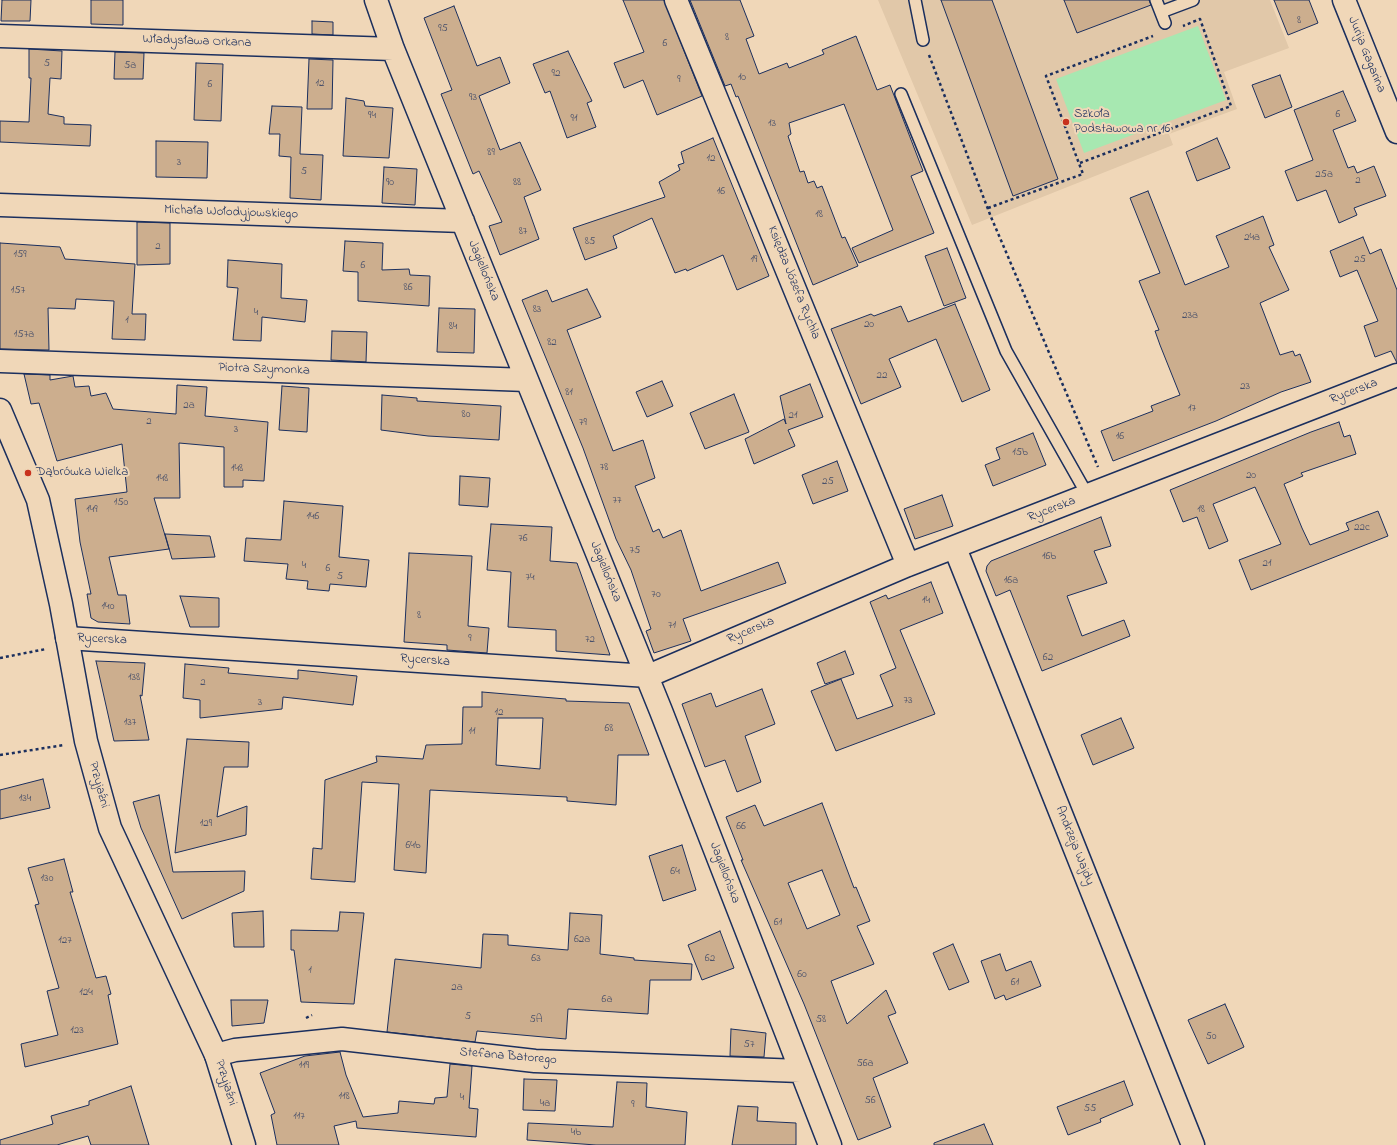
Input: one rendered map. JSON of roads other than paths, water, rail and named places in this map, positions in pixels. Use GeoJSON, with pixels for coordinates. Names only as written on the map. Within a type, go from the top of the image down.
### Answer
{"type":"FeatureCollection","features":[{"type":"Feature","properties":{"kind":"street","name":"Jagiellońska"},"geometry":{"type":"LineString","coordinates":[[376,0],[393,49],[462,221],[648,676],[830,1145]]}},
{"type":"Feature","properties":{"kind":"street","name":"Księdza Józefa Rychla"},"geometry":{"type":"LineString","coordinates":[[676,0],[908,565]]}},
{"type":"Feature","properties":{"kind":"street","name":"Jurija Gagarina"},"geometry":{"type":"LineString","coordinates":[[1344,0],[1397,132]]}},
{"type":"Feature","properties":{"kind":"street","name":"Władysława Orkana"},"geometry":{"type":"LineString","coordinates":[[0,36],[393,49]]}},
{"type":"Feature","properties":{"kind":"street","name":"Michała Wołodyjowskiego"},"geometry":{"type":"LineString","coordinates":[[0,205],[462,221]]}},
{"type":"Feature","properties":{"kind":"street","name":"Piotra Szymonka"},"geometry":{"type":"LineString","coordinates":[[0,361],[527,380]]}},
{"type":"Feature","properties":{"kind":"street","name":"Rycerska"},"geometry":{"type":"LineString","coordinates":[[68,642],[648,676],[908,565],[955,548],[1085,488],[1397,375]]}},
{"type":"Feature","properties":{"kind":"street","name":"Przyjaźni"},"geometry":{"type":"LineString","coordinates":[[0,410],[38,500],[68,642],[86,741],[110,828],[216,1055],[244,1145]]}},
{"type":"Feature","properties":{"kind":"street","name":"Andrzeja Wajdy"},"geometry":{"type":"LineString","coordinates":[[955,548],[1193,1145]]}},
{"type":"Feature","properties":{"kind":"street","name":"Stefana Batorego"},"geometry":{"type":"LineString","coordinates":[[216,1055],[235,1050],[342,1039],[535,1061],[800,1071]]}},
{"type":"Feature","properties":{"kind":"lane"},"geometry":{"type":"LineString","coordinates":[[915,0],[923,40]]}},
{"type":"Feature","properties":{"kind":"lane"},"geometry":{"type":"LineString","coordinates":[[1156,0],[1161,12],[1163,28]]}},
{"type":"Feature","properties":{"kind":"lane"},"geometry":{"type":"LineString","coordinates":[[1161,12],[1193,0]]}},
{"type":"Feature","properties":{"kind":"lane"},"geometry":{"type":"LineString","coordinates":[[901,94],[1006,351],[1085,488]]}},
{"type":"Feature","properties":{"kind":"place","name":"Szkoła Podstawowa nr 16"},"geometry":{"type":"Point","coordinates":[1066,122]}},
{"type":"Feature","properties":{"kind":"place","name":"Dąbrówka Wielka"},"geometry":{"type":"Point","coordinates":[28,473]}}]}
